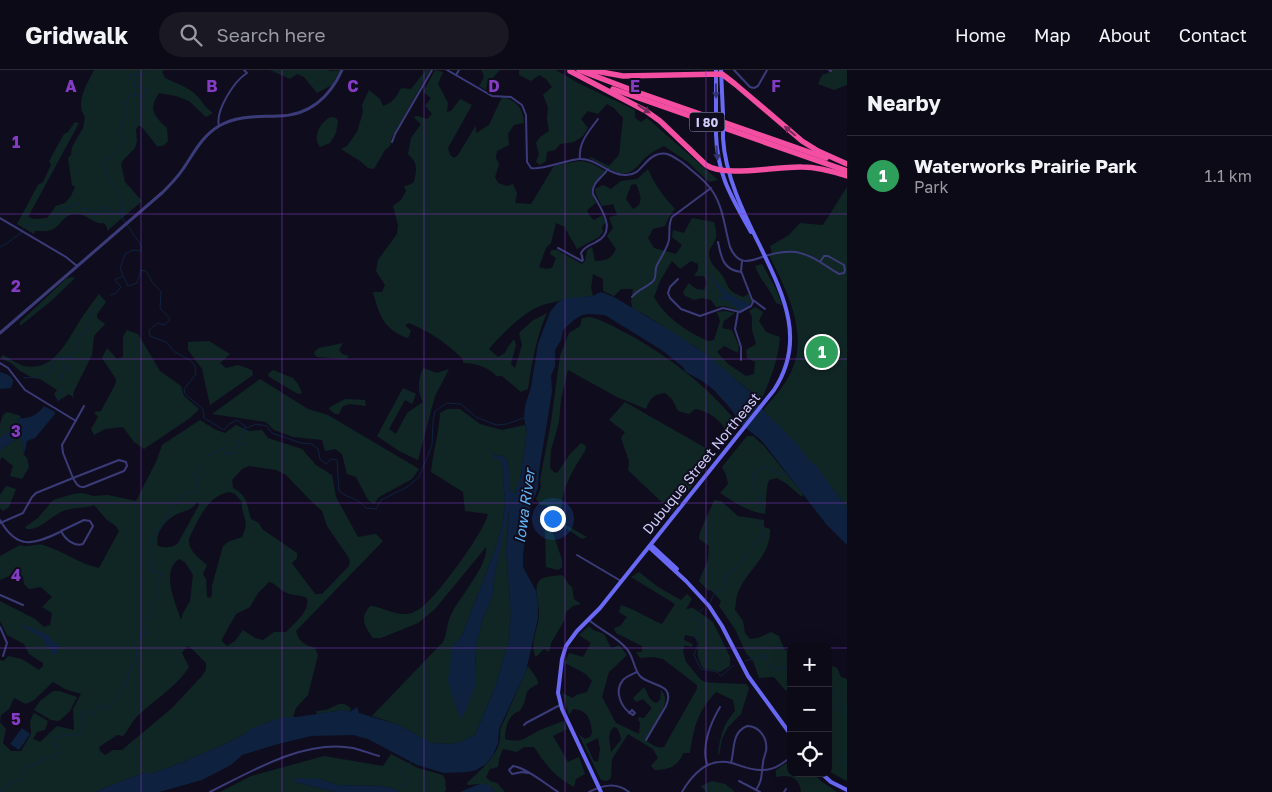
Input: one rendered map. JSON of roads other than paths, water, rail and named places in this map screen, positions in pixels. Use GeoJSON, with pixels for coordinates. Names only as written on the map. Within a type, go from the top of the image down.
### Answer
{"type":"FeatureCollection","features":[{"type":"Feature","properties":{"kind":"highway","name":"I 80"},"geometry":{"type":"LineString","coordinates":[[579,70],[630,90],[847,165]]}},
{"type":"Feature","properties":{"kind":"highway"},"geometry":{"type":"LineString","coordinates":[[590,70],[622,76],[718,72],[735,84],[802,141],[847,165]]}},
{"type":"Feature","properties":{"kind":"highway","name":"I 80"},"geometry":{"type":"LineString","coordinates":[[568,71],[618,91],[847,171]]}},
{"type":"Feature","properties":{"kind":"highway"},"geometry":{"type":"LineString","coordinates":[[568,71],[646,110],[660,121],[706,166],[712,169],[728,171],[800,166],[822,169],[847,176]]}},
{"type":"Feature","properties":{"kind":"main road"},"geometry":{"type":"LineString","coordinates":[[718,72],[716,134],[720,171],[764,255]]}},
{"type":"Feature","properties":{"kind":"main road","name":"Dubuque Street Northeast"},"geometry":{"type":"LineString","coordinates":[[601,792],[560,705],[558,684],[564,652],[572,636],[589,620],[650,546],[774,390],[784,372],[789,356],[790,338],[782,293],[728,171],[718,72]]}},
{"type":"Feature","properties":{"kind":"main road"},"geometry":{"type":"LineString","coordinates":[[650,546],[686,581],[716,617],[751,681],[789,732]]}},
{"type":"Feature","properties":{"kind":"main road"},"geometry":{"type":"LineString","coordinates":[[825,777],[847,790]]}},
{"type":"Feature","properties":{"kind":"street"},"geometry":{"type":"LineString","coordinates":[[219,126],[219,112],[236,82],[247,73],[244,70]]}},
{"type":"Feature","properties":{"kind":"street"},"geometry":{"type":"LineString","coordinates":[[0,333],[123,228],[169,186],[182,171],[201,142],[219,126],[243,117],[285,116],[306,110],[317,104],[328,94],[342,70]]}},
{"type":"Feature","properties":{"kind":"street"},"geometry":{"type":"LineString","coordinates":[[392,142],[432,70]]}},
{"type":"Feature","properties":{"kind":"street"},"geometry":{"type":"LineString","coordinates":[[447,70],[492,96],[511,97],[522,105],[526,115],[527,162],[531,168],[538,169],[580,159],[591,160],[620,175],[633,174],[641,169],[651,157],[666,154],[680,161],[711,188],[717,199],[732,252],[737,258],[742,261],[754,261],[764,255],[793,252],[810,256],[838,274],[844,273],[844,265],[828,256],[824,256],[820,262]]}},
{"type":"Feature","properties":{"kind":"street"},"geometry":{"type":"LineString","coordinates":[[456,75],[459,70]]}},
{"type":"Feature","properties":{"kind":"street"},"geometry":{"type":"LineString","coordinates":[[734,70],[750,87],[754,88],[758,86],[767,70]]}},
{"type":"Feature","properties":{"kind":"street"},"geometry":{"type":"LineString","coordinates":[[580,159],[582,142],[598,119]]}},
{"type":"Feature","properties":{"kind":"street"},"geometry":{"type":"LineString","coordinates":[[558,248],[582,261],[581,254],[588,245],[601,240],[608,228],[608,222],[592,190],[608,169]]}},
{"type":"Feature","properties":{"kind":"street"},"geometry":{"type":"LineString","coordinates":[[632,297],[640,289],[652,283],[655,278],[656,267],[669,240],[672,217],[711,188]]}},
{"type":"Feature","properties":{"kind":"street"},"geometry":{"type":"LineString","coordinates":[[0,218],[78,266]]}},
{"type":"Feature","properties":{"kind":"street"},"geometry":{"type":"LineString","coordinates":[[718,242],[725,264],[741,272]]}},
{"type":"Feature","properties":{"kind":"street"},"geometry":{"type":"LineString","coordinates":[[742,261],[741,272],[753,300],[765,309]]}},
{"type":"Feature","properties":{"kind":"street"},"geometry":{"type":"LineString","coordinates":[[678,279],[670,287],[668,293],[670,298],[681,308],[700,316],[723,308],[738,312],[748,308],[753,300]]}},
{"type":"Feature","properties":{"kind":"street"},"geometry":{"type":"LineString","coordinates":[[738,312],[735,329],[741,347],[741,360]]}},
{"type":"Feature","properties":{"kind":"street"},"geometry":{"type":"LineString","coordinates":[[0,363],[8,368],[25,390],[76,421]]}},
{"type":"Feature","properties":{"kind":"street"},"geometry":{"type":"LineString","coordinates":[[61,531],[65,539],[81,545],[86,541],[92,525],[90,521],[84,520],[61,531],[38,542],[26,542],[10,535],[0,522],[23,512],[36,493],[73,478],[118,460],[124,460],[127,464],[124,471],[84,487],[78,486],[73,478],[62,447],[84,406]]}},
{"type":"Feature","properties":{"kind":"street"},"geometry":{"type":"LineString","coordinates":[[577,554],[621,581]]}},
{"type":"Feature","properties":{"kind":"street"},"geometry":{"type":"LineString","coordinates":[[0,595],[23,605]]}},
{"type":"Feature","properties":{"kind":"street"},"geometry":{"type":"LineString","coordinates":[[589,620],[627,649],[638,672],[645,680],[663,686],[666,690],[669,698],[666,706],[646,740]]}},
{"type":"Feature","properties":{"kind":"street"},"geometry":{"type":"LineString","coordinates":[[0,627],[7,643],[3,656]]}},
{"type":"Feature","properties":{"kind":"street"},"geometry":{"type":"LineString","coordinates":[[629,712],[620,701],[619,688],[624,679],[638,672]]}},
{"type":"Feature","properties":{"kind":"street"},"geometry":{"type":"LineString","coordinates":[[524,725],[560,705]]}},
{"type":"Feature","properties":{"kind":"street"},"geometry":{"type":"LineString","coordinates":[[707,765],[705,751],[711,723],[720,707]]}},
{"type":"Feature","properties":{"kind":"street"},"geometry":{"type":"LineString","coordinates":[[731,763],[737,734],[745,727],[752,726],[759,730],[765,741],[766,751],[762,780],[756,790]]}},
{"type":"Feature","properties":{"kind":"street"},"geometry":{"type":"LineString","coordinates":[[210,792],[260,766],[313,749],[347,747],[379,756]]}},
{"type":"Feature","properties":{"kind":"street"},"geometry":{"type":"LineString","coordinates":[[682,792],[695,774],[707,765],[720,762],[763,770],[776,768],[787,760]]}},
{"type":"Feature","properties":{"kind":"street"},"geometry":{"type":"LineString","coordinates":[[528,773],[512,774],[509,770],[515,766],[528,773],[558,792]]}},
{"type":"Feature","properties":{"kind":"street"},"geometry":{"type":"LineString","coordinates":[[739,781],[760,792]]}},
{"type":"Feature","properties":{"kind":"street"},"geometry":{"type":"LineString","coordinates":[[589,792],[599,787],[617,786],[629,792]]}},
{"type":"Feature","properties":{"kind":"water"},"geometry":{"type":"Polygon","coordinates":[[[710,272],[726,292],[750,303],[749,306],[740,311],[730,302],[718,298],[724,296],[716,286],[710,272]]]}},
{"type":"Feature","properties":{"kind":"water","name":"Iowa River"},"geometry":{"type":"Polygon","coordinates":[[[601,292],[614,297],[676,334],[707,355],[753,394],[754,399],[763,410],[816,466],[847,508],[847,545],[826,524],[761,440],[742,425],[714,390],[686,372],[683,367],[663,351],[605,315],[582,315],[563,330],[561,340],[555,350],[555,366],[551,376],[552,392],[538,488],[528,514],[523,567],[536,591],[538,618],[526,671],[499,729],[498,743],[493,755],[486,764],[468,772],[444,773],[417,765],[368,739],[353,735],[311,736],[242,755],[231,765],[202,780],[159,792],[95,792],[132,777],[153,773],[183,762],[223,745],[245,734],[250,729],[284,717],[297,717],[343,710],[350,712],[357,707],[359,713],[399,725],[431,743],[451,744],[461,742],[475,735],[496,685],[509,639],[511,614],[506,550],[509,511],[495,573],[492,597],[483,618],[475,648],[475,687],[462,719],[456,708],[448,680],[453,645],[462,636],[496,547],[502,526],[505,503],[502,461],[493,458],[493,454],[502,457],[503,455],[506,458],[509,471],[509,490],[514,494],[520,478],[527,432],[524,418],[525,406],[531,387],[538,344],[550,312],[558,302],[567,298],[593,296],[601,292]]]}},
{"type":"Feature","properties":{"kind":"water"},"geometry":{"type":"Polygon","coordinates":[[[0,372],[12,378],[11,388],[0,389],[0,372]]]}},
{"type":"Feature","properties":{"kind":"water"},"geometry":{"type":"Polygon","coordinates":[[[44,406],[55,412],[55,414],[35,438],[27,441],[24,454],[22,439],[17,439],[0,450],[0,438],[17,428],[19,424],[17,421],[20,418],[34,415],[44,406]]]}},
{"type":"Feature","properties":{"kind":"water"},"geometry":{"type":"Polygon","coordinates":[[[21,624],[50,636],[51,640],[59,645],[56,655],[53,655],[42,638],[21,624]]]}},
{"type":"Feature","properties":{"kind":"water"},"geometry":{"type":"Polygon","coordinates":[[[22,728],[30,734],[19,750],[10,744],[22,728]]]}},
{"type":"Feature","properties":{"kind":"water"},"geometry":{"type":"Polygon","coordinates":[[[294,779],[319,779],[338,785],[380,786],[393,788],[399,792],[335,792],[295,782],[294,779]]]}},
{"type":"Feature","properties":{"kind":"water"},"geometry":{"type":"Polygon","coordinates":[[[480,784],[489,785],[495,792],[460,792],[480,784]]]}},
{"type":"Feature","properties":{"kind":"waterway"},"geometry":{"type":"LineString","coordinates":[[149,70],[142,75],[128,75],[133,84],[149,90],[143,97],[132,94],[121,107],[126,112],[119,130],[124,142],[118,152],[103,162],[107,175],[122,200],[123,219],[141,245],[141,251],[133,250],[125,254],[120,269],[128,286],[137,283],[141,270],[146,271],[161,292],[160,308],[170,319],[165,325],[158,323],[149,330],[150,336],[166,342],[175,352],[195,365],[196,374],[184,389],[185,394],[203,409],[204,418],[224,430],[229,424],[237,420],[247,428],[256,424],[267,426],[272,433],[301,443],[312,444],[318,449],[320,459],[326,464],[331,459],[337,460],[339,491],[366,508],[376,509],[381,500],[407,487],[419,477],[432,445],[435,411],[447,403],[461,404],[476,417],[496,425],[507,424],[526,417]]}},
{"type":"Feature","properties":{"kind":"waterway"},"geometry":{"type":"LineString","coordinates":[[23,229],[26,225],[47,225],[60,210],[79,203],[80,209],[88,208],[92,213],[102,215],[99,206],[122,215]]}},
{"type":"Feature","properties":{"kind":"waterway"},"geometry":{"type":"LineString","coordinates":[[0,247],[22,232]]}},
{"type":"Feature","properties":{"kind":"waterway"},"geometry":{"type":"LineString","coordinates":[[110,295],[116,293],[121,287],[115,280],[122,276]]}},
{"type":"Feature","properties":{"kind":"waterway"},"geometry":{"type":"LineString","coordinates":[[58,401],[62,388],[64,369],[69,366],[78,335],[86,333],[92,312],[101,299]]}},
{"type":"Feature","properties":{"kind":"waterway"},"geometry":{"type":"LineString","coordinates":[[24,378],[37,377],[52,371],[54,361],[62,357],[69,357]]}},
{"type":"Feature","properties":{"kind":"waterway"},"geometry":{"type":"LineString","coordinates":[[207,456],[225,447],[227,455],[233,452],[236,453],[238,451],[235,443],[237,441],[245,445],[244,429],[246,427]]}},
{"type":"Feature","properties":{"kind":"waterway"},"geometry":{"type":"LineString","coordinates":[[0,791],[21,778],[23,770],[27,766],[37,764],[49,756],[54,759],[57,758],[60,750],[59,746],[55,745],[53,739],[60,736],[77,735],[81,731],[83,712],[85,710],[90,715],[93,714],[100,705],[103,705],[107,710],[110,704],[114,702],[120,689],[125,687],[135,663],[141,634],[145,635],[150,610],[157,593],[155,587],[161,575],[160,572],[151,571],[152,557],[149,553],[152,548],[150,542],[172,508],[187,493],[195,492],[199,480],[193,476],[201,468],[202,463]]}},
{"type":"Feature","properties":{"kind":"waterway"},"geometry":{"type":"LineString","coordinates":[[763,511],[760,495],[753,488],[755,473],[764,466],[777,473],[789,474]]}},
{"type":"Feature","properties":{"kind":"waterway"},"geometry":{"type":"LineString","coordinates":[[710,603],[715,591],[723,590],[725,576],[763,538],[760,521]]}},
{"type":"Feature","properties":{"kind":"waterway"},"geometry":{"type":"LineString","coordinates":[[703,609],[694,616],[693,620],[700,619],[703,623],[695,631],[698,644],[694,655],[701,669],[717,672],[721,676],[734,665]]}},
{"type":"Feature","properties":{"kind":"waterway"},"geometry":{"type":"LineString","coordinates":[[745,661],[766,655],[768,665],[776,670],[787,669]]}},
{"type":"Feature","properties":{"kind":"waterway"},"geometry":{"type":"LineString","coordinates":[[832,692],[842,702],[841,709],[847,714]]}},
{"type":"Feature","properties":{"kind":"waterway"},"geometry":{"type":"LineString","coordinates":[[847,754],[845,754],[842,760],[847,764]]}},
{"type":"Feature","properties":{"kind":"waterway"},"geometry":{"type":"LineString","coordinates":[[398,791],[402,786],[407,786],[408,784],[405,772],[411,762]]}},
{"type":"Feature","properties":{"kind":"place","name":"Waterworks Prairie Park"},"geometry":{"type":"Point","coordinates":[822,352]}}]}
